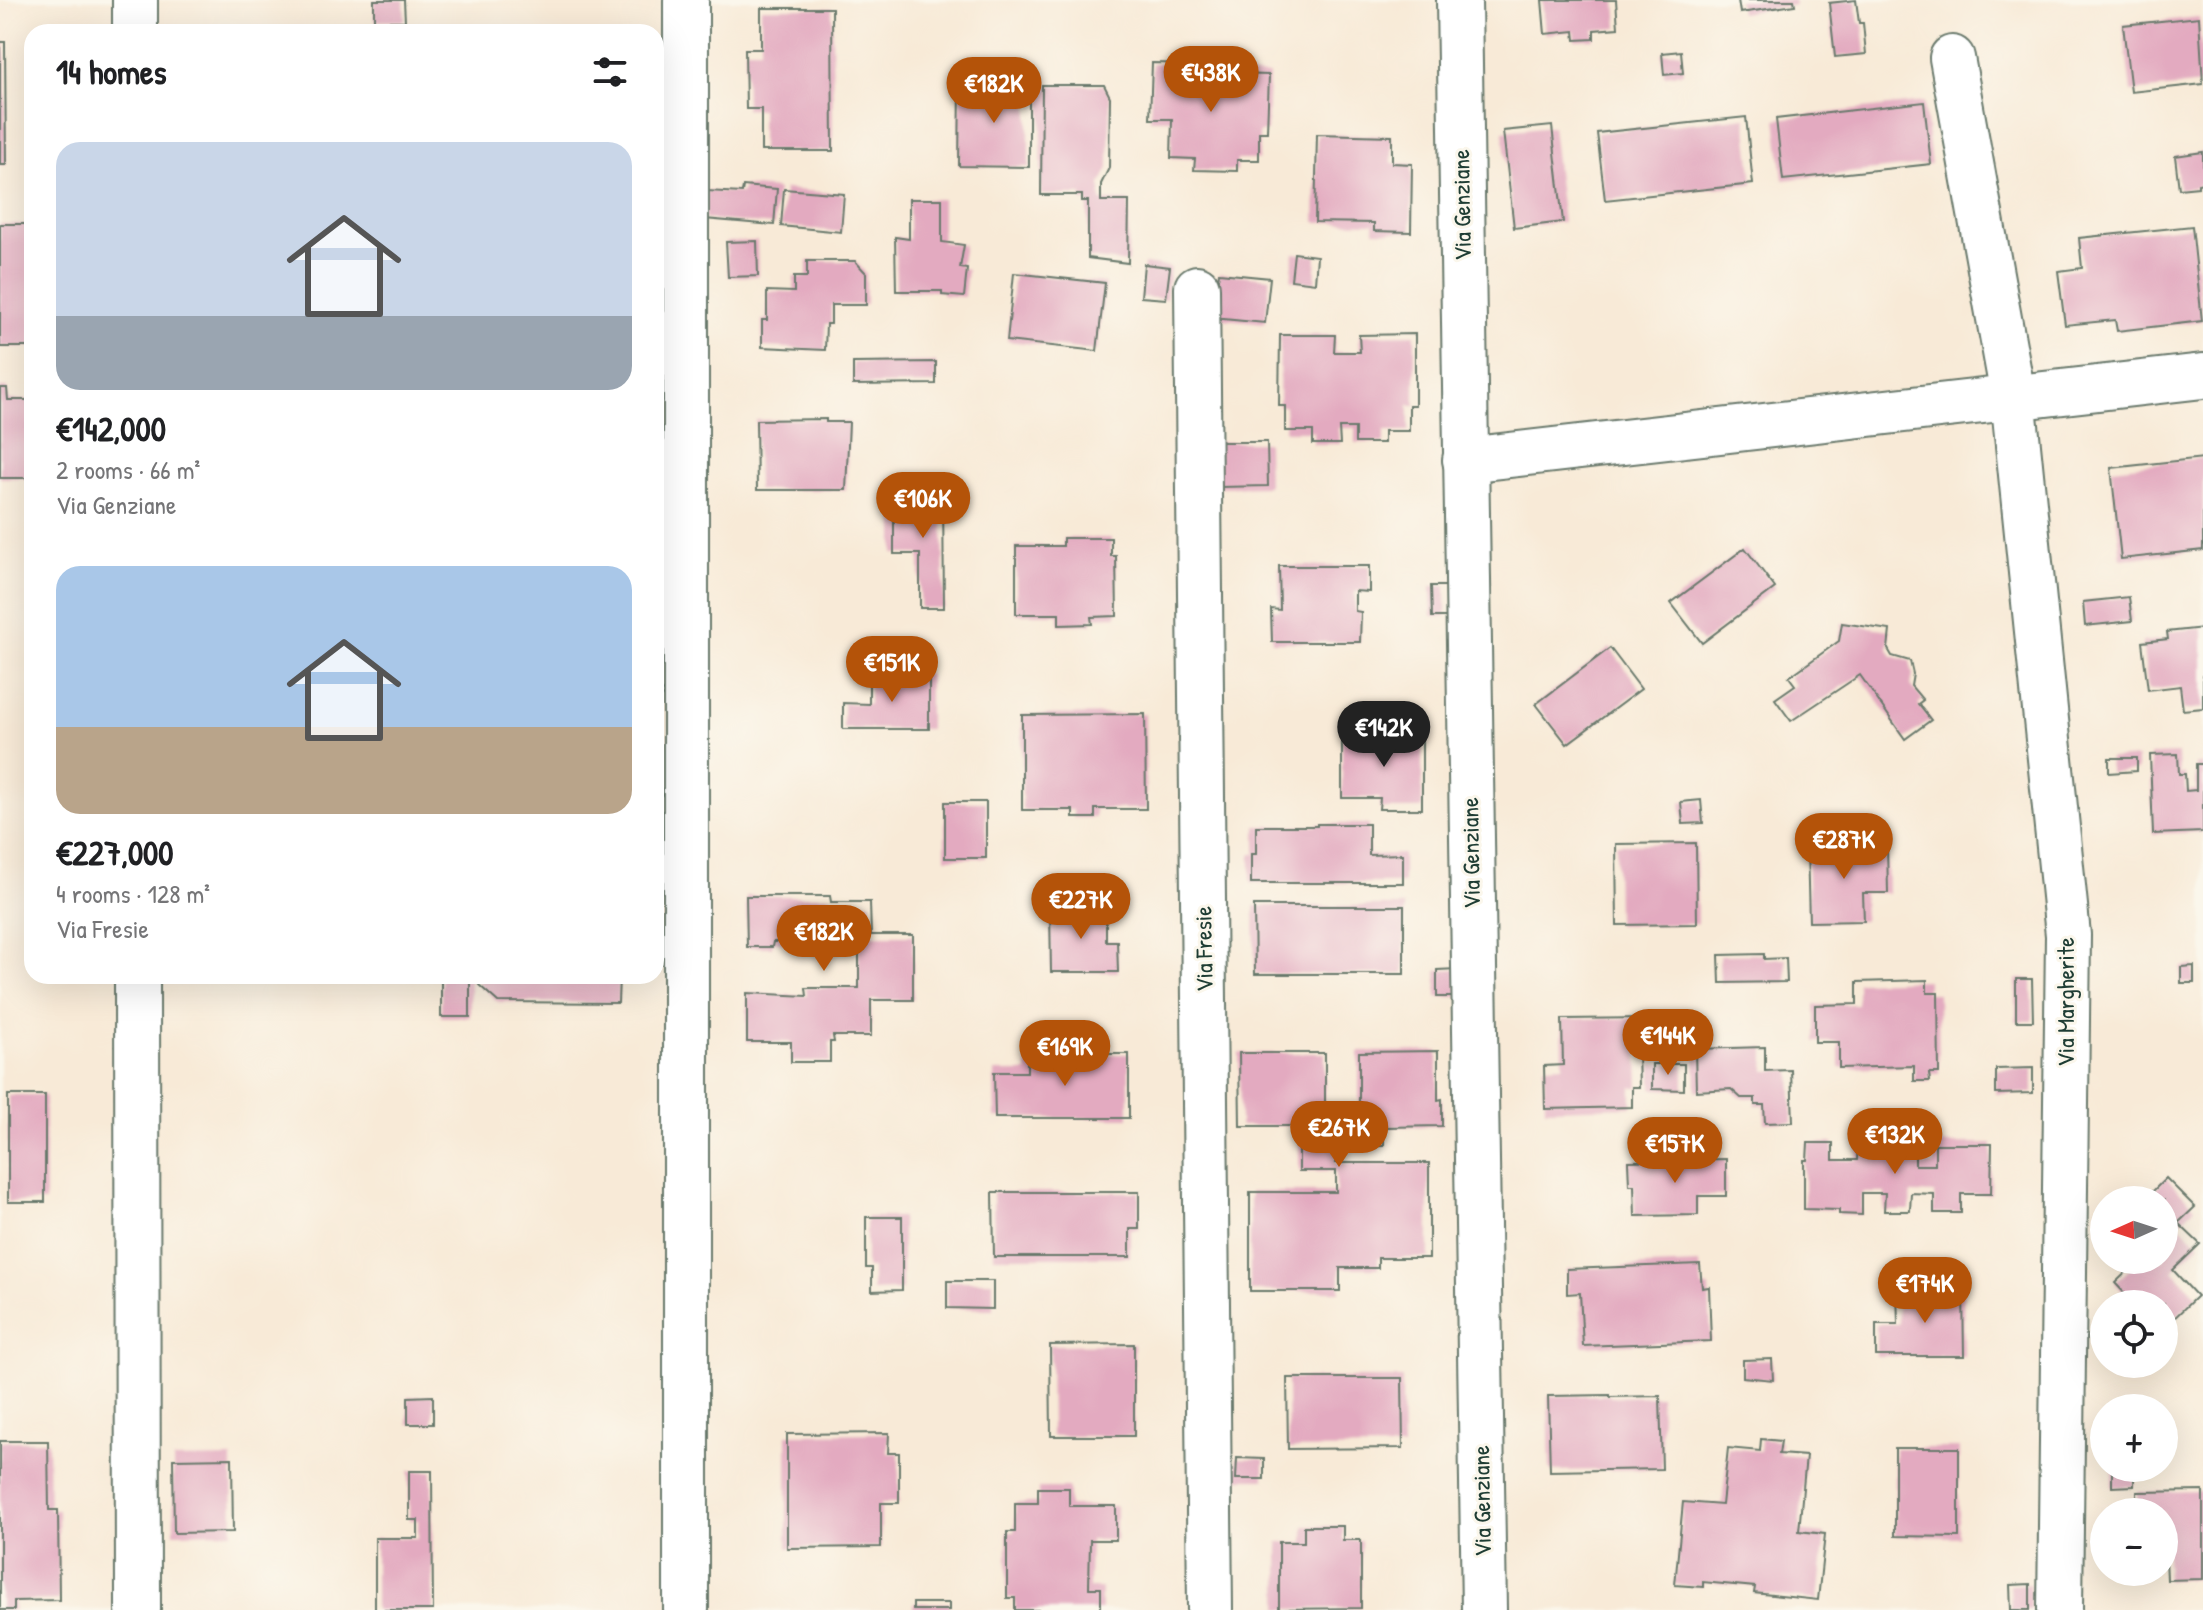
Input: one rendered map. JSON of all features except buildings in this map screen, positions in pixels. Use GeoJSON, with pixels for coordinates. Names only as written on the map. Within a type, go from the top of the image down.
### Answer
{"type":"FeatureCollection","features":[{"type":"Feature","properties":{"kind":"street"},"geometry":{"type":"LineString","coordinates":[[135,0],[135,24]]}},
{"type":"Feature","properties":{"kind":"street"},"geometry":{"type":"LineString","coordinates":[[686,0],[686,1610]]}},
{"type":"Feature","properties":{"kind":"street","name":"Via Genziane"},"geometry":{"type":"LineString","coordinates":[[1459,0],[1484,1610]]}},
{"type":"Feature","properties":{"kind":"street","name":"Via Margherite"},"geometry":{"type":"LineString","coordinates":[[1952,58],[2013,396],[2068,935],[2060,1610]]}},
{"type":"Feature","properties":{"kind":"street","name":"Via Fresie"},"geometry":{"type":"LineString","coordinates":[[1197,288],[1210,1610]]}},
{"type":"Feature","properties":{"kind":"street"},"geometry":{"type":"LineString","coordinates":[[1465,460],[2203,376]]}},
{"type":"Feature","properties":{"kind":"street"},"geometry":{"type":"LineString","coordinates":[[137,984],[138,1610]]}}]}
